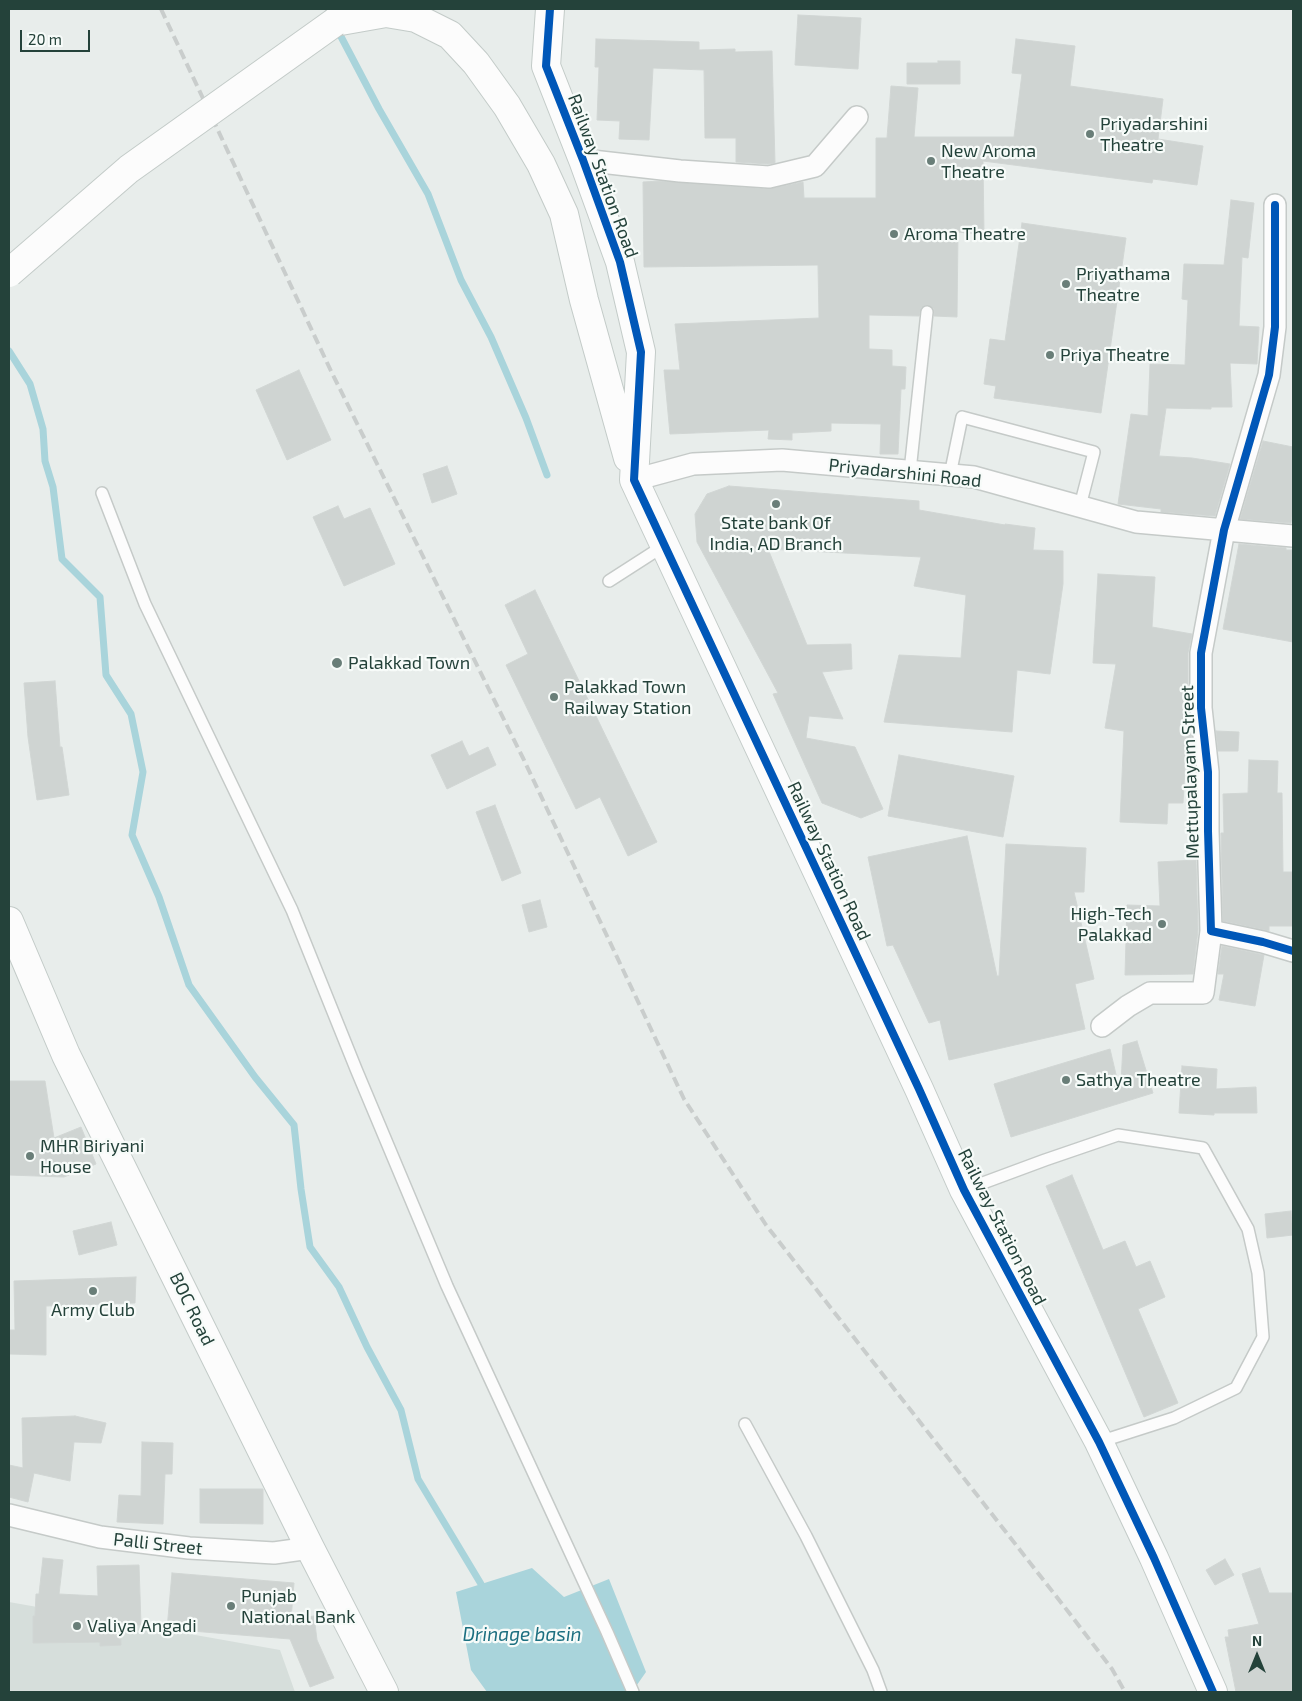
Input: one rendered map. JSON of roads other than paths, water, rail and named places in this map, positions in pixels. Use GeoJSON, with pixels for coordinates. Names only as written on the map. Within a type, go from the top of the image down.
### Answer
{"type":"FeatureCollection","features":[{"type":"Feature","properties":{"kind":"main road","name":"Railway Station Road"},"geometry":{"type":"LineString","coordinates":[[550,9],[546,66],[620,262],[641,352],[634,480],[919,1089],[964,1190],[1099,1442],[1154,1558],[1213,1692]]}},
{"type":"Feature","properties":{"kind":"main road"},"geometry":{"type":"LineString","coordinates":[[9,273],[129,169],[344,15],[386,13],[416,18],[450,35],[476,63],[507,106],[541,164],[564,214],[584,300],[634,480]]}},
{"type":"Feature","properties":{"kind":"main road","name":"BOC Road"},"geometry":{"type":"LineString","coordinates":[[9,921],[66,1055],[310,1548],[384,1692]]}},
{"type":"Feature","properties":{"kind":"street"},"geometry":{"type":"LineString","coordinates":[[583,160],[680,171],[769,177],[815,166],[857,117]]}},
{"type":"Feature","properties":{"kind":"street","name":"Mettupalayam Street"},"geometry":{"type":"LineString","coordinates":[[1102,1026],[1128,1006],[1150,993],[1202,992],[1211,931],[1208,772],[1201,708],[1201,653],[1224,530],[1269,375],[1275,327],[1275,205]]}},
{"type":"Feature","properties":{"kind":"street","name":"Priyadarshini Road"},"geometry":{"type":"LineString","coordinates":[[634,480],[693,464],[782,460],[974,477],[1136,522],[1293,536]]}},
{"type":"Feature","properties":{"kind":"street"},"geometry":{"type":"LineString","coordinates":[[1211,931],[1263,942],[1293,951]]}},
{"type":"Feature","properties":{"kind":"street","name":"Palli Street"},"geometry":{"type":"LineString","coordinates":[[9,1515],[100,1537],[189,1548],[274,1553],[310,1548]]}},
{"type":"Feature","properties":{"kind":"lane"},"geometry":{"type":"LineString","coordinates":[[910,471],[927,312]]}},
{"type":"Feature","properties":{"kind":"lane"},"geometry":{"type":"LineString","coordinates":[[950,475],[962,417],[1094,452],[1080,506]]}},
{"type":"Feature","properties":{"kind":"lane"},"geometry":{"type":"LineString","coordinates":[[102,493],[145,604],[292,910],[447,1286],[633,1692]]}},
{"type":"Feature","properties":{"kind":"lane"},"geometry":{"type":"LineString","coordinates":[[609,581],[665,545]]}},
{"type":"Feature","properties":{"kind":"lane"},"geometry":{"type":"LineString","coordinates":[[964,1190],[1118,1135],[1203,1148],[1248,1228],[1258,1273],[1263,1337],[1236,1388],[1174,1418],[1099,1442]]}},
{"type":"Feature","properties":{"kind":"lane"},"geometry":{"type":"LineString","coordinates":[[745,1424],[806,1536],[881,1692]]}},
{"type":"Feature","properties":{"kind":"water","name":"Drinage basin"},"geometry":{"type":"Polygon","coordinates":[[[532,1568],[564,1597],[609,1579],[646,1672],[632,1692],[487,1692],[471,1670],[456,1592],[532,1568]]]}},
{"type":"Feature","properties":{"kind":"waterway"},"geometry":{"type":"LineString","coordinates":[[337,29],[379,109],[428,194],[461,280],[491,337],[526,418],[547,475]]}},
{"type":"Feature","properties":{"kind":"waterway"},"geometry":{"type":"LineString","coordinates":[[9,351],[30,384],[43,429],[45,461],[53,487],[62,559],[100,597],[106,675],[131,714],[143,772],[132,835],[159,897],[189,985],[255,1077],[294,1125],[310,1247],[339,1287],[367,1347],[401,1410],[418,1479],[481,1584]]}},
{"type":"Feature","properties":{"kind":"railway"},"geometry":{"type":"LineString","coordinates":[[161,9],[331,371],[523,758],[684,1099],[766,1225],[1070,1614],[1112,1669],[1125,1692]]}},
{"type":"Feature","properties":{"kind":"place","name":"Priyadarshini Theatre"},"geometry":{"type":"Point","coordinates":[1090,134]}},
{"type":"Feature","properties":{"kind":"place","name":"New Aroma Theatre"},"geometry":{"type":"Point","coordinates":[931,161]}},
{"type":"Feature","properties":{"kind":"place","name":"Aroma Theatre"},"geometry":{"type":"Point","coordinates":[894,234]}},
{"type":"Feature","properties":{"kind":"place","name":"Priyathama Theatre"},"geometry":{"type":"Point","coordinates":[1066,284]}},
{"type":"Feature","properties":{"kind":"place","name":"Priya Theatre"},"geometry":{"type":"Point","coordinates":[1050,355]}},
{"type":"Feature","properties":{"kind":"place","name":"State bank Of India, AD Branch"},"geometry":{"type":"Point","coordinates":[776,504]}},
{"type":"Feature","properties":{"kind":"place","name":"Palakkad Town"},"geometry":{"type":"Point","coordinates":[337,663]}},
{"type":"Feature","properties":{"kind":"place","name":"Palakkad Town Railway Station"},"geometry":{"type":"Point","coordinates":[554,697]}},
{"type":"Feature","properties":{"kind":"place","name":"High-Tech Palakkad"},"geometry":{"type":"Point","coordinates":[1162,924]}},
{"type":"Feature","properties":{"kind":"place","name":"Sathya Theatre"},"geometry":{"type":"Point","coordinates":[1066,1080]}},
{"type":"Feature","properties":{"kind":"place","name":"MHR Biriyani House"},"geometry":{"type":"Point","coordinates":[30,1156]}},
{"type":"Feature","properties":{"kind":"place","name":"Army Club"},"geometry":{"type":"Point","coordinates":[93,1291]}},
{"type":"Feature","properties":{"kind":"place","name":"Punjab National Bank"},"geometry":{"type":"Point","coordinates":[231,1606]}},
{"type":"Feature","properties":{"kind":"place","name":"Valiya Angadi"},"geometry":{"type":"Point","coordinates":[77,1626]}}]}
